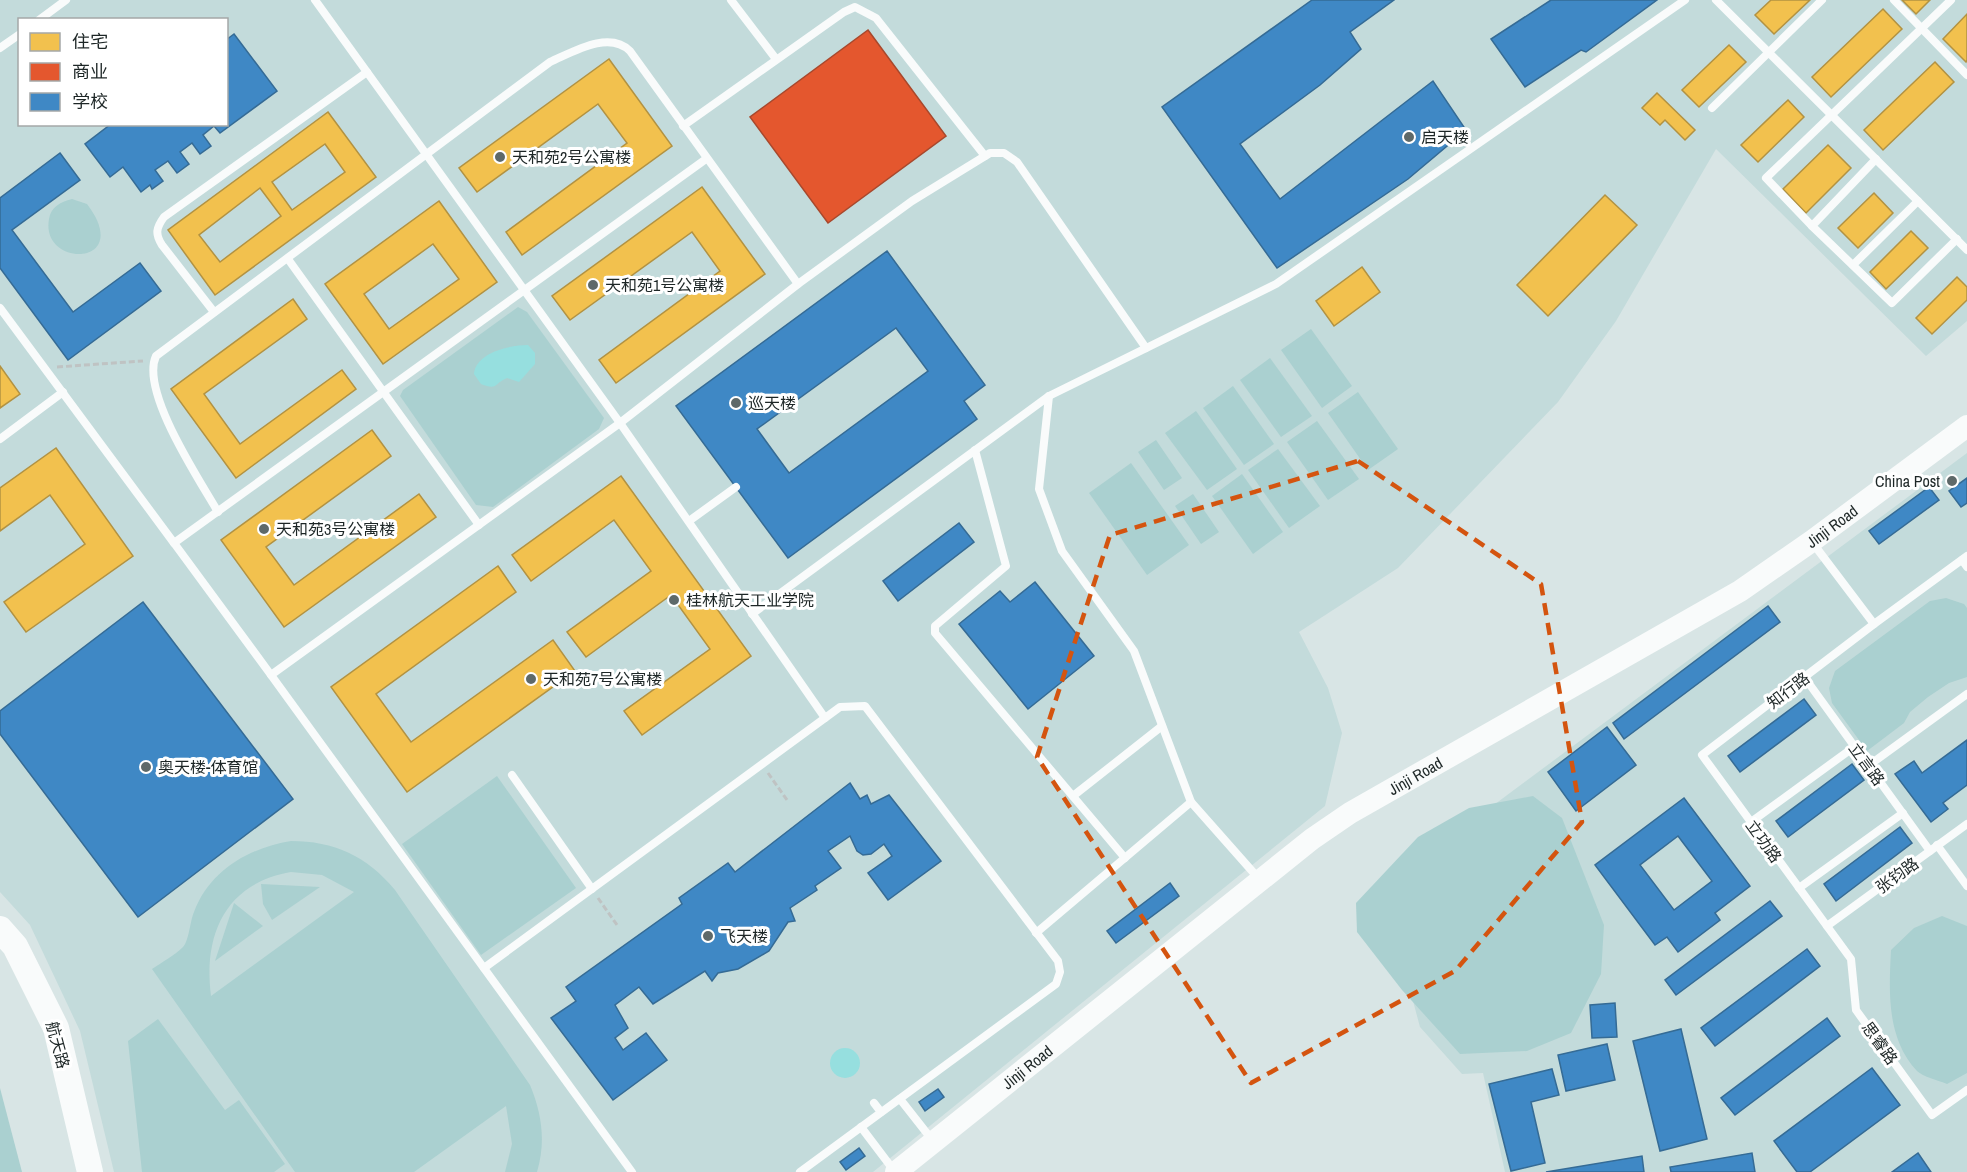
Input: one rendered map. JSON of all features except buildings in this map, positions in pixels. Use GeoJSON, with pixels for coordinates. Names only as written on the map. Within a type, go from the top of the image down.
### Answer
{"type":"FeatureCollection","features":[{"type":"Feature","properties":{"kind":"main road","name":"Jinji Road"},"geometry":{"type":"LineString","coordinates":[[896,1172],[1261,880],[1350,813],[1740,591],[1812,541],[1967,426]]}},
{"type":"Feature","properties":{"kind":"main road","name":"航天路"},"geometry":{"type":"LineString","coordinates":[[0,929],[15,946],[56,1028],[90,1172]]}},
{"type":"Feature","properties":{"kind":"main road"},"geometry":{"type":"LineString","coordinates":[[0,954],[40,1030],[76,1172]]}},
{"type":"Feature","properties":{"kind":"lane"},"geometry":{"type":"LineString","coordinates":[[42,18],[66,0]]}},
{"type":"Feature","properties":{"kind":"lane"},"geometry":{"type":"LineString","coordinates":[[315,0],[620,423],[825,718]]}},
{"type":"Feature","properties":{"kind":"lane"},"geometry":{"type":"LineString","coordinates":[[731,0],[776,59]]}},
{"type":"Feature","properties":{"kind":"lane"},"geometry":{"type":"LineString","coordinates":[[752,614],[1049,396],[1276,284],[1685,0]]}},
{"type":"Feature","properties":{"kind":"lane"},"geometry":{"type":"LineString","coordinates":[[1716,0],[1967,249]]}},
{"type":"Feature","properties":{"kind":"lane"},"geometry":{"type":"LineString","coordinates":[[1712,108],[1822,0]]}},
{"type":"Feature","properties":{"kind":"lane"},"geometry":{"type":"LineString","coordinates":[[1894,0],[1967,75]]}},
{"type":"Feature","properties":{"kind":"lane"},"geometry":{"type":"LineString","coordinates":[[1951,0],[1766,177],[1812,226],[1892,303],[1957,239]]}},
{"type":"Feature","properties":{"kind":"lane"},"geometry":{"type":"LineString","coordinates":[[682,126],[844,12],[861,9],[876,18],[985,156]]}},
{"type":"Feature","properties":{"kind":"lane"},"geometry":{"type":"LineString","coordinates":[[0,48],[18,35]]}},
{"type":"Feature","properties":{"kind":"lane"},"geometry":{"type":"LineString","coordinates":[[218,512],[162,410],[153,379],[154,360],[424,154],[550,62],[576,50],[612,41],[621,43],[630,51],[798,284]]}},
{"type":"Feature","properties":{"kind":"lane"},"geometry":{"type":"LineString","coordinates":[[214,312],[157,237],[159,224],[164,217],[367,72]]}},
{"type":"Feature","properties":{"kind":"lane"},"geometry":{"type":"LineString","coordinates":[[271,675],[620,423],[798,284],[912,201],[990,153],[1004,153],[1017,162],[1146,348]]}},
{"type":"Feature","properties":{"kind":"lane"},"geometry":{"type":"LineString","coordinates":[[174,543],[706,159]]}},
{"type":"Feature","properties":{"kind":"lane"},"geometry":{"type":"LineString","coordinates":[[1812,226],[1876,159]]}},
{"type":"Feature","properties":{"kind":"lane"},"geometry":{"type":"LineString","coordinates":[[1853,265],[1918,201]]}},
{"type":"Feature","properties":{"kind":"lane"},"geometry":{"type":"LineString","coordinates":[[288,259],[382,393],[479,525]]}},
{"type":"Feature","properties":{"kind":"lane"},"geometry":{"type":"LineString","coordinates":[[0,308],[271,675],[632,1172]]}},
{"type":"Feature","properties":{"kind":"lane"},"geometry":{"type":"LineString","coordinates":[[0,439],[63,392]]}},
{"type":"Feature","properties":{"kind":"lane"},"geometry":{"type":"LineString","coordinates":[[1049,396],[1040,476],[1042,501],[1068,561],[1134,651],[1191,802],[1261,880]]}},
{"type":"Feature","properties":{"kind":"lane"},"geometry":{"type":"LineString","coordinates":[[975,450],[1006,566],[935,626],[935,633],[1125,858]]}},
{"type":"Feature","properties":{"kind":"lane"},"geometry":{"type":"LineString","coordinates":[[689,521],[736,487]]}},
{"type":"Feature","properties":{"kind":"lane"},"geometry":{"type":"LineString","coordinates":[[1812,541],[1875,624]]}},
{"type":"Feature","properties":{"kind":"lane","name":"知行路"},"geometry":{"type":"LineString","coordinates":[[1702,755],[1875,624],[1965,561]]}},
{"type":"Feature","properties":{"kind":"lane","name":"立言路"},"geometry":{"type":"LineString","coordinates":[[1805,678],[1903,813],[1967,885]]}},
{"type":"Feature","properties":{"kind":"lane"},"geometry":{"type":"LineString","coordinates":[[1868,766],[1967,694]]}},
{"type":"Feature","properties":{"kind":"lane"},"geometry":{"type":"LineString","coordinates":[[484,968],[840,707],[865,706],[1060,966],[1056,984],[800,1172]]}},
{"type":"Feature","properties":{"kind":"lane"},"geometry":{"type":"LineString","coordinates":[[1073,796],[1162,726]]}},
{"type":"Feature","properties":{"kind":"lane"},"geometry":{"type":"LineString","coordinates":[[1751,822],[1854,747]]}},
{"type":"Feature","properties":{"kind":"lane","name":"立功路"},"geometry":{"type":"LineString","coordinates":[[1702,755],[1827,926]]}},
{"type":"Feature","properties":{"kind":"lane"},"geometry":{"type":"LineString","coordinates":[[512,776],[592,889]]}},
{"type":"Feature","properties":{"kind":"lane"},"geometry":{"type":"LineString","coordinates":[[1036,933],[1191,802]]}},
{"type":"Feature","properties":{"kind":"lane"},"geometry":{"type":"LineString","coordinates":[[1799,888],[1903,813]]}},
{"type":"Feature","properties":{"kind":"lane","name":"张钧路"},"geometry":{"type":"LineString","coordinates":[[1827,926],[1967,824]]}},
{"type":"Feature","properties":{"kind":"lane","name":"思睿路"},"geometry":{"type":"LineString","coordinates":[[1827,926],[1851,959],[1856,1010],[1932,1115],[1967,1090]]}},
{"type":"Feature","properties":{"kind":"lane"},"geometry":{"type":"LineString","coordinates":[[900,1098],[934,1143]]}},
{"type":"Feature","properties":{"kind":"lane"},"geometry":{"type":"LineString","coordinates":[[874,1103],[880,1112]]}},
{"type":"Feature","properties":{"kind":"lane"},"geometry":{"type":"LineString","coordinates":[[861,1127],[896,1172]]}},
{"type":"Feature","properties":{"kind":"path"},"geometry":{"type":"LineString","coordinates":[[45,368],[154,360]]}},
{"type":"Feature","properties":{"kind":"path"},"geometry":{"type":"LineString","coordinates":[[762,764],[787,800]]}},
{"type":"Feature","properties":{"kind":"path"},"geometry":{"type":"LineString","coordinates":[[592,889],[617,925]]}},
{"type":"Feature","properties":{"kind":"highlighted area"},"geometry":{"type":"Polygon","coordinates":[[[1358,461],[1541,584],[1582,822],[1455,971],[1251,1083],[1037,757],[1110,535],[1358,461]]]}},
{"type":"Feature","properties":{"kind":"shaded area","name":"桂林航天工业学院"},"geometry":{"type":"Polygon","coordinates":[[[0,0],[1967,0],[1967,321],[1926,356],[1716,149],[1616,321],[1558,402],[1398,568],[1299,632],[1328,688],[1342,733],[1325,806],[873,1172],[114,1172],[80,1031],[30,925],[0,892],[0,0]]]}},
{"type":"Feature","properties":{"kind":"shaded area"},"geometry":{"type":"Polygon","coordinates":[[[72,199],[87,204],[99,225],[100,240],[94,250],[83,254],[70,253],[58,247],[50,235],[49,219],[52,211],[60,203],[72,199]]]}},
{"type":"Feature","properties":{"kind":"shaded area"},"geometry":{"type":"Polygon","coordinates":[[[518,307],[527,312],[604,418],[599,429],[493,507],[476,505],[400,396],[403,390],[518,307]]]}},
{"type":"Feature","properties":{"kind":"shaded area"},"geometry":{"type":"Polygon","coordinates":[[[1311,329],[1352,386],[1322,408],[1281,350],[1311,329]]]}},
{"type":"Feature","properties":{"kind":"shaded area"},"geometry":{"type":"Polygon","coordinates":[[[1270,358],[1312,416],[1281,437],[1240,380],[1270,358]]]}},
{"type":"Feature","properties":{"kind":"shaded area"},"geometry":{"type":"Polygon","coordinates":[[[1233,386],[1274,444],[1244,465],[1203,408],[1233,386]]]}},
{"type":"Feature","properties":{"kind":"shaded area"},"geometry":{"type":"Polygon","coordinates":[[[1358,392],[1398,449],[1368,470],[1328,413],[1358,392]]]}},
{"type":"Feature","properties":{"kind":"shaded area"},"geometry":{"type":"Polygon","coordinates":[[[1196,411],[1237,469],[1207,490],[1165,433],[1196,411]]]}},
{"type":"Feature","properties":{"kind":"shaded area"},"geometry":{"type":"Polygon","coordinates":[[[1317,421],[1359,479],[1328,500],[1287,442],[1317,421]]]}},
{"type":"Feature","properties":{"kind":"shaded area"},"geometry":{"type":"Polygon","coordinates":[[[1156,440],[1182,478],[1164,490],[1138,452],[1156,440]]]}},
{"type":"Feature","properties":{"kind":"shaded area"},"geometry":{"type":"Polygon","coordinates":[[[1278,449],[1320,506],[1289,528],[1248,470],[1278,449]]]}},
{"type":"Feature","properties":{"kind":"shaded area"},"geometry":{"type":"Polygon","coordinates":[[[1967,453],[1967,1172],[1505,1172],[1483,1073],[1462,1074],[1420,1027],[1399,949],[1475,819],[1967,453]]]}},
{"type":"Feature","properties":{"kind":"shaded area"},"geometry":{"type":"Polygon","coordinates":[[[1131,463],[1189,545],[1147,575],[1089,493],[1131,463]]]}},
{"type":"Feature","properties":{"kind":"shaded area"},"geometry":{"type":"Polygon","coordinates":[[[1242,474],[1283,532],[1253,554],[1212,496],[1242,474]]]}},
{"type":"Feature","properties":{"kind":"shaded area"},"geometry":{"type":"Polygon","coordinates":[[[1193,494],[1219,532],[1201,544],[1175,506],[1193,494]]]}},
{"type":"Feature","properties":{"kind":"shaded area"},"geometry":{"type":"Polygon","coordinates":[[[1946,598],[1964,604],[1967,608],[1967,677],[1949,683],[1928,697],[1910,712],[1904,723],[1867,751],[1832,703],[1829,688],[1835,671],[1930,601],[1946,598]]]}},
{"type":"Feature","properties":{"kind":"shaded area"},"geometry":{"type":"Polygon","coordinates":[[[497,776],[576,888],[481,955],[402,844],[497,776]]]}},
{"type":"Feature","properties":{"kind":"shaded area"},"geometry":{"type":"Polygon","coordinates":[[[1533,796],[1562,818],[1604,925],[1601,974],[1571,1033],[1527,1051],[1460,1054],[1402,990],[1357,932],[1356,903],[1418,837],[1469,808],[1533,796]]]}},
{"type":"Feature","properties":{"kind":"shaded area"},"geometry":{"type":"Polygon","coordinates":[[[291,841],[307,842],[349,853],[373,868],[395,890],[530,1085],[540,1117],[542,1139],[537,1172],[505,1172],[512,1144],[506,1106],[414,1172],[295,1172],[152,969],[183,947],[194,912],[210,884],[233,863],[246,855],[275,844],[291,841]],[[291,872],[269,878],[250,887],[235,900],[224,915],[216,932],[211,952],[209,973],[211,996],[354,892],[322,875],[291,872]]]}},
{"type":"Feature","properties":{"kind":"shaded area"},"geometry":{"type":"Polygon","coordinates":[[[261,884],[320,887],[272,920],[263,904],[261,884]]]}},
{"type":"Feature","properties":{"kind":"shaded area"},"geometry":{"type":"Polygon","coordinates":[[[234,903],[263,926],[215,961],[234,903]]]}},
{"type":"Feature","properties":{"kind":"shaded area"},"geometry":{"type":"Polygon","coordinates":[[[1942,916],[1967,926],[1967,1073],[1947,1084],[1920,1073],[1907,1058],[1895,1029],[1890,998],[1891,950],[1914,928],[1942,916]]]}},
{"type":"Feature","properties":{"kind":"shaded area"},"geometry":{"type":"Polygon","coordinates":[[[158,1019],[225,1110],[239,1100],[285,1164],[274,1172],[142,1172],[128,1041],[158,1019]]]}},
{"type":"Feature","properties":{"kind":"shaded area"},"geometry":{"type":"Polygon","coordinates":[[[0,1088],[22,1172],[0,1172],[0,1088]]]}},
{"type":"Feature","properties":{"kind":"water"},"geometry":{"type":"Polygon","coordinates":[[[528,345],[535,353],[535,364],[519,382],[507,378],[496,386],[490,387],[481,384],[474,374],[476,366],[487,355],[504,348],[528,345]]]}},
{"type":"Feature","properties":{"kind":"water"},"geometry":{"type":"Polygon","coordinates":[[[845,1048],[856,1052],[860,1063],[856,1074],[845,1078],[834,1074],[830,1063],[834,1052],[845,1048]]]}},
{"type":"Feature","properties":{"kind":"place","name":"启天楼"},"geometry":{"type":"Point","coordinates":[1409,137]}},
{"type":"Feature","properties":{"kind":"place","name":"天和苑2号公寓楼"},"geometry":{"type":"Point","coordinates":[500,157]}},
{"type":"Feature","properties":{"kind":"place","name":"天和苑1号公寓楼"},"geometry":{"type":"Point","coordinates":[593,285]}},
{"type":"Feature","properties":{"kind":"place","name":"巡天楼"},"geometry":{"type":"Point","coordinates":[736,403]}},
{"type":"Feature","properties":{"kind":"place","name":"China Post"},"geometry":{"type":"Point","coordinates":[1952,481]}},
{"type":"Feature","properties":{"kind":"place","name":"天和苑3号公寓楼"},"geometry":{"type":"Point","coordinates":[264,529]}},
{"type":"Feature","properties":{"kind":"place","name":"桂林航天工业学院"},"geometry":{"type":"Point","coordinates":[674,600]}},
{"type":"Feature","properties":{"kind":"place","name":"天和苑7号公寓楼"},"geometry":{"type":"Point","coordinates":[531,679]}},
{"type":"Feature","properties":{"kind":"place","name":"奥天楼-体育馆"},"geometry":{"type":"Point","coordinates":[146,767]}},
{"type":"Feature","properties":{"kind":"place","name":"飞天楼"},"geometry":{"type":"Point","coordinates":[708,936]}}]}
